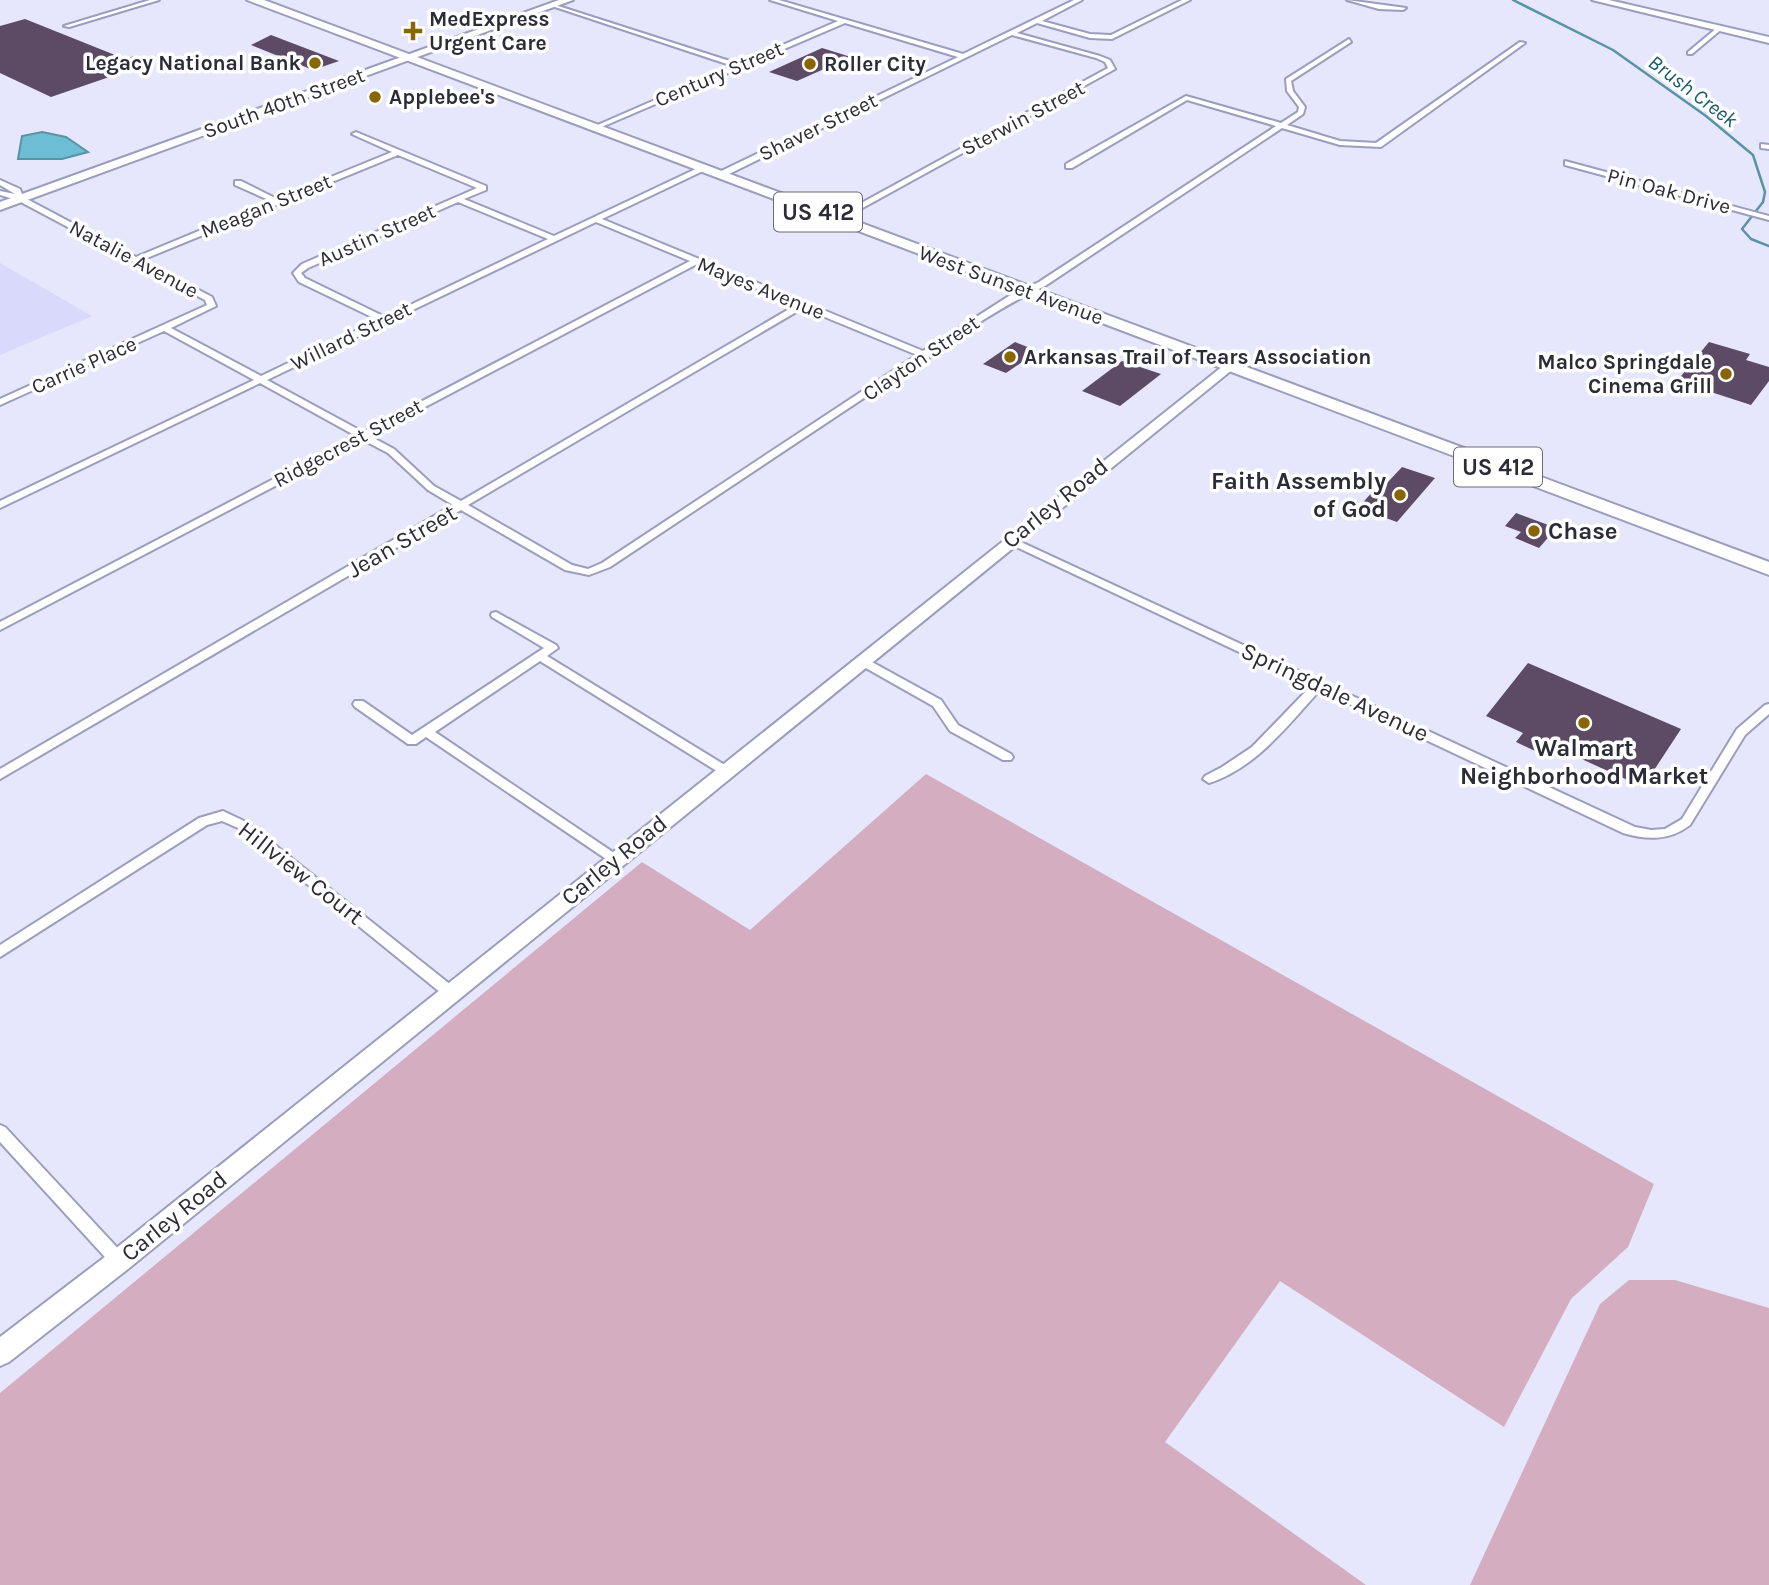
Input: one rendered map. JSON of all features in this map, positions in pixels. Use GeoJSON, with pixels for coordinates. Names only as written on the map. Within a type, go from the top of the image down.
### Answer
{"type":"FeatureCollection","features":[{"type":"Feature","properties":{"kind":"highway","name":"West Sunset Avenue"},"geometry":{"type":"LineString","coordinates":[[253,0],[1769,569]]}},
{"type":"Feature","properties":{"kind":"street"},"geometry":{"type":"LineString","coordinates":[[67,26],[156,0]]}},
{"type":"Feature","properties":{"kind":"street","name":"South 40th Street"},"geometry":{"type":"LineString","coordinates":[[0,206],[568,0]]}},
{"type":"Feature","properties":{"kind":"street"},"geometry":{"type":"LineString","coordinates":[[773,0],[963,56]]}},
{"type":"Feature","properties":{"kind":"street","name":"Shaver Street"},"geometry":{"type":"LineString","coordinates":[[720,175],[1079,0]]}},
{"type":"Feature","properties":{"kind":"street"},"geometry":{"type":"LineString","coordinates":[[1036,21],[1090,36],[1112,37],[1187,0]]}},
{"type":"Feature","properties":{"kind":"street"},"geometry":{"type":"LineString","coordinates":[[1350,0],[1379,7],[1403,8]]}},
{"type":"Feature","properties":{"kind":"street"},"geometry":{"type":"LineString","coordinates":[[1597,0],[1615,2],[1769,40]]}},
{"type":"Feature","properties":{"kind":"street"},"geometry":{"type":"LineString","coordinates":[[554,5],[739,66]]}},
{"type":"Feature","properties":{"kind":"street","name":"Century Street"},"geometry":{"type":"LineString","coordinates":[[595,128],[844,21]]}},
{"type":"Feature","properties":{"kind":"street"},"geometry":{"type":"LineString","coordinates":[[1690,53],[1720,29]]}},
{"type":"Feature","properties":{"kind":"street","name":"Sterwin Street"},"geometry":{"type":"LineString","coordinates":[[837,220],[1112,69],[1108,61],[1098,57],[1012,33]]}},
{"type":"Feature","properties":{"kind":"street","name":"Clayton Street"},"geometry":{"type":"LineString","coordinates":[[589,572],[606,565],[926,356],[984,315],[1028,290],[1301,113],[1302,107],[1290,91],[1288,80],[1349,41]]}},
{"type":"Feature","properties":{"kind":"street"},"geometry":{"type":"LineString","coordinates":[[1069,166],[1186,98],[1340,143],[1378,145],[1522,43]]}},
{"type":"Feature","properties":{"kind":"street"},"geometry":{"type":"LineString","coordinates":[[356,134],[483,188],[458,199]]}},
{"type":"Feature","properties":{"kind":"street","name":"Meagan Street"},"geometry":{"type":"LineString","coordinates":[[135,260],[398,152]]}},
{"type":"Feature","properties":{"kind":"street","name":"Pin Oak Drive"},"geometry":{"type":"LineString","coordinates":[[1568,163],[1765,217]]}},
{"type":"Feature","properties":{"kind":"street","name":"Willard Street"},"geometry":{"type":"LineString","coordinates":[[0,505],[702,168]]}},
{"type":"Feature","properties":{"kind":"street"},"geometry":{"type":"LineString","coordinates":[[0,182],[17,191],[20,198]]}},
{"type":"Feature","properties":{"kind":"street"},"geometry":{"type":"LineString","coordinates":[[238,183],[276,201]]}},
{"type":"Feature","properties":{"kind":"street"},"geometry":{"type":"LineString","coordinates":[[0,193],[20,198]]}},
{"type":"Feature","properties":{"kind":"street","name":"Natalie Avenue"},"geometry":{"type":"LineString","coordinates":[[20,198],[212,303],[212,306],[202,313],[167,329]]}},
{"type":"Feature","properties":{"kind":"street"},"geometry":{"type":"LineString","coordinates":[[458,199],[554,239]]}},
{"type":"Feature","properties":{"kind":"street","name":"Austin Street"},"geometry":{"type":"LineString","coordinates":[[384,320],[302,280],[298,273],[305,266],[458,199]]}},
{"type":"Feature","properties":{"kind":"street","name":"Mayes Avenue"},"geometry":{"type":"LineString","coordinates":[[596,219],[926,356]]}},
{"type":"Feature","properties":{"kind":"street","name":"Ridgecrest Street"},"geometry":{"type":"LineString","coordinates":[[0,626],[696,261]]}},
{"type":"Feature","properties":{"kind":"street","name":"Jean Street"},"geometry":{"type":"LineString","coordinates":[[0,775],[803,305]]}},
{"type":"Feature","properties":{"kind":"street","name":"Natalie Avenue"},"geometry":{"type":"LineString","coordinates":[[167,329],[391,451],[431,488],[569,568],[589,572]]}},
{"type":"Feature","properties":{"kind":"street","name":"Carrie Place"},"geometry":{"type":"LineString","coordinates":[[0,402],[167,329]]}},
{"type":"Feature","properties":{"kind":"street","name":"Carley Road"},"geometry":{"type":"LineString","coordinates":[[0,1353],[119,1261],[724,770],[1228,366]]}},
{"type":"Feature","properties":{"kind":"street","name":"Springdale Avenue"},"geometry":{"type":"LineString","coordinates":[[1010,540],[1627,830],[1646,835],[1676,831],[1686,822],[1741,732],[1769,708]]}},
{"type":"Feature","properties":{"kind":"street"},"geometry":{"type":"LineString","coordinates":[[359,704],[412,741],[552,648],[496,615]]}},
{"type":"Feature","properties":{"kind":"street"},"geometry":{"type":"LineString","coordinates":[[539,656],[724,770]]}},
{"type":"Feature","properties":{"kind":"street"},"geometry":{"type":"LineString","coordinates":[[861,660],[937,702],[954,728],[1007,757]]}},
{"type":"Feature","properties":{"kind":"street"},"geometry":{"type":"LineString","coordinates":[[1209,779],[1238,767],[1252,756],[1318,685]]}},
{"type":"Feature","properties":{"kind":"street"},"geometry":{"type":"LineString","coordinates":[[427,732],[615,860]]}},
{"type":"Feature","properties":{"kind":"street","name":"Hillview Court"},"geometry":{"type":"LineString","coordinates":[[0,952],[203,821],[223,816],[242,825],[451,993]]}},
{"type":"Feature","properties":{"kind":"street"},"geometry":{"type":"LineString","coordinates":[[0,1132],[119,1261]]}},
{"type":"Feature","properties":{"kind":"shaded area"},"geometry":{"type":"Polygon","coordinates":[[[42,132],[66,137],[88,152],[62,159],[18,159],[22,136],[42,132]]]}},
{"type":"Feature","properties":{"kind":"shaded area"},"geometry":{"type":"Polygon","coordinates":[[[0,263],[92,316],[0,355],[0,263]]]}},
{"type":"Feature","properties":{"kind":"shaded area"},"geometry":{"type":"Polygon","coordinates":[[[926,774],[1654,1184],[1628,1247],[1571,1299],[1504,1427],[1280,1281],[1165,1442],[1366,1585],[0,1585],[0,1393],[642,862],[750,930],[926,774]]]}},
{"type":"Feature","properties":{"kind":"shaded area"},"geometry":{"type":"Polygon","coordinates":[[[1629,1280],[1675,1280],[1769,1308],[1769,1585],[1470,1585],[1600,1304],[1629,1280]]]}},
{"type":"Feature","properties":{"kind":"building"},"geometry":{"type":"Polygon","coordinates":[[[25,19],[125,59],[134,56],[150,63],[51,97],[0,73],[0,26],[25,19]]]}},
{"type":"Feature","properties":{"kind":"building"},"geometry":{"type":"Polygon","coordinates":[[[271,35],[339,61],[313,70],[251,45],[271,35]]]}},
{"type":"Feature","properties":{"kind":"building","name":"Roller City"},"geometry":{"type":"Polygon","coordinates":[[[822,48],[851,57],[797,81],[769,72],[822,48]]]}},
{"type":"Feature","properties":{"kind":"building","name":"Arkansas Trail of Tears Association"},"geometry":{"type":"Polygon","coordinates":[[[1015,342],[1038,351],[1006,373],[983,364],[1015,342]]]}},
{"type":"Feature","properties":{"kind":"building","name":"Malco Springdale Cinema Grill"},"geometry":{"type":"Polygon","coordinates":[[[1709,342],[1750,354],[1746,360],[1769,367],[1769,381],[1751,405],[1677,381],[1709,342]]]}},
{"type":"Feature","properties":{"kind":"building"},"geometry":{"type":"Polygon","coordinates":[[[1122,361],[1161,374],[1120,406],[1082,391],[1122,361]]]}},
{"type":"Feature","properties":{"kind":"building","name":"Faith Assembly of God"},"geometry":{"type":"Polygon","coordinates":[[[1402,467],[1435,478],[1397,522],[1358,508],[1383,480],[1388,482],[1402,467]]]}},
{"type":"Feature","properties":{"kind":"building","name":"Chase"},"geometry":{"type":"Polygon","coordinates":[[[1516,513],[1551,526],[1548,530],[1553,532],[1539,548],[1515,538],[1521,532],[1505,526],[1516,513]]]}},
{"type":"Feature","properties":{"kind":"building","name":"Walmart Neighborhood Market"},"geometry":{"type":"Polygon","coordinates":[[[1528,663],[1681,729],[1643,787],[1542,741],[1535,751],[1516,742],[1523,733],[1486,716],[1528,663]]]}},
{"type":"Feature","properties":{"kind":"waterway","name":"Brush Creek"},"geometry":{"type":"LineString","coordinates":[[1513,0],[1613,50],[1706,116],[1753,155],[1765,192],[1763,202],[1742,229],[1751,239],[1769,246]]}},
{"type":"Feature","properties":{"kind":"place","name":"MedExpress Urgent Care"},"geometry":{"type":"Point","coordinates":[413,31]}},
{"type":"Feature","properties":{"kind":"place","name":"Legacy National Bank"},"geometry":{"type":"Point","coordinates":[315,63]}},
{"type":"Feature","properties":{"kind":"place","name":"Roller City"},"geometry":{"type":"Point","coordinates":[810,64]}},
{"type":"Feature","properties":{"kind":"place","name":"Applebee's"},"geometry":{"type":"Point","coordinates":[375,97]}},
{"type":"Feature","properties":{"kind":"place","name":"Arkansas Trail of Tears Association"},"geometry":{"type":"Point","coordinates":[1010,357]}},
{"type":"Feature","properties":{"kind":"place","name":"Malco Springdale Cinema Grill"},"geometry":{"type":"Point","coordinates":[1726,374]}},
{"type":"Feature","properties":{"kind":"place","name":"Faith Assembly of God"},"geometry":{"type":"Point","coordinates":[1400,495]}},
{"type":"Feature","properties":{"kind":"place","name":"Chase"},"geometry":{"type":"Point","coordinates":[1534,531]}},
{"type":"Feature","properties":{"kind":"place","name":"Walmart Neighborhood Market"},"geometry":{"type":"Point","coordinates":[1584,723]}}]}
